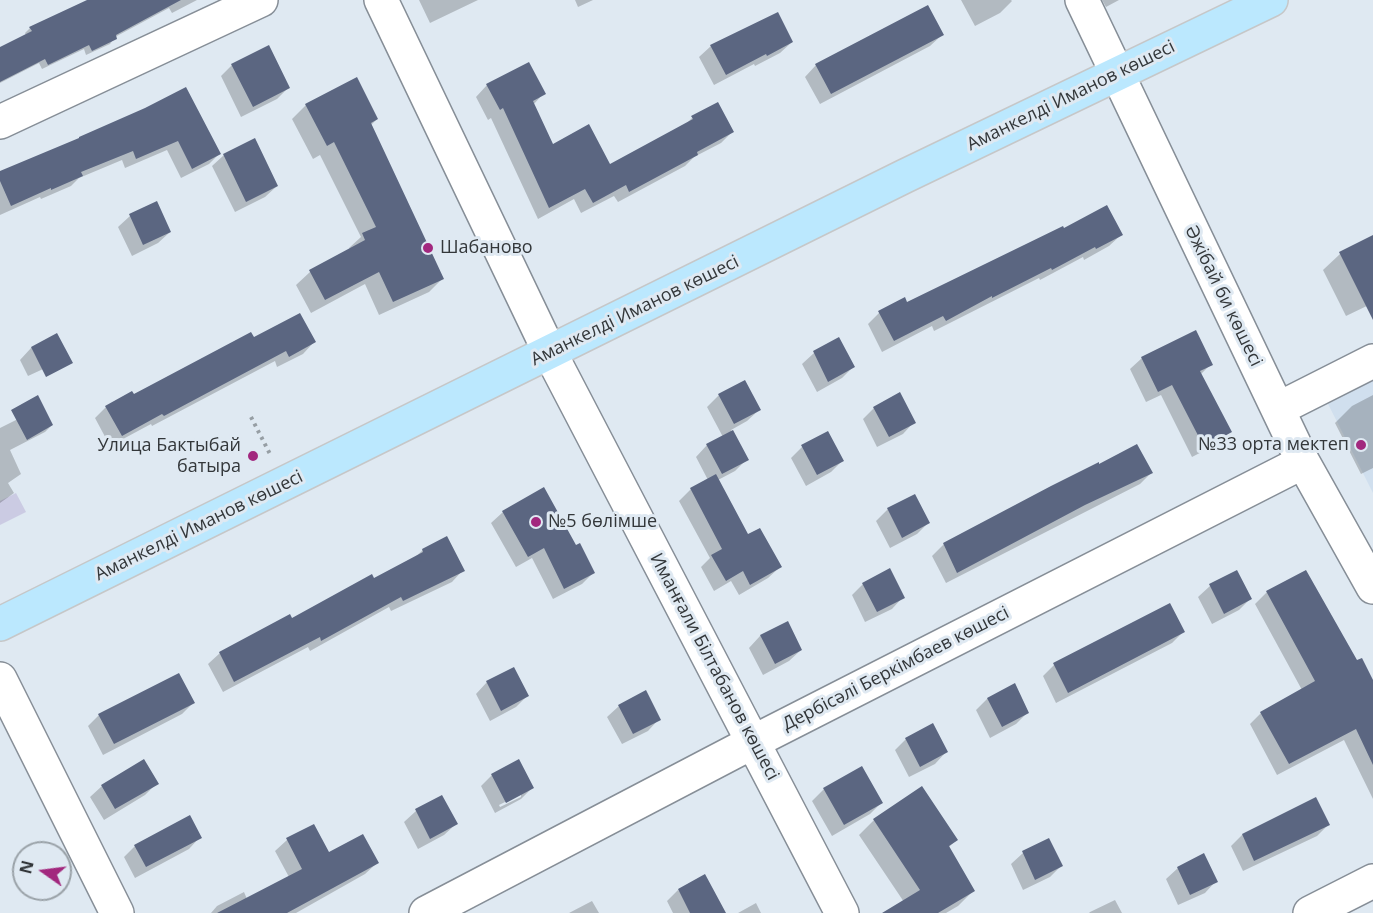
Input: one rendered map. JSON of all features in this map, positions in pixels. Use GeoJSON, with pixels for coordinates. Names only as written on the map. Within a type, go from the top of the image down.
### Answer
{"type":"FeatureCollection","features":[{"type":"Feature","properties":{"kind":"main road","name":"Аманкелді Иманов көшесі"},"geometry":{"type":"LineString","coordinates":[[0,624],[1271,0]]}},
{"type":"Feature","properties":{"kind":"street"},"geometry":{"type":"LineString","coordinates":[[0,122],[261,0]]}},
{"type":"Feature","properties":{"kind":"street","name":"Иманғали Білтабанов көшесі"},"geometry":{"type":"LineString","coordinates":[[381,0],[550,353],[842,913]]}},
{"type":"Feature","properties":{"kind":"street","name":"Әжібай би көшесі"},"geometry":{"type":"LineString","coordinates":[[1082,0],[1304,462],[1373,587]]}},
{"type":"Feature","properties":{"kind":"street"},"geometry":{"type":"LineString","coordinates":[[1278,409],[1373,361]]}},
{"type":"Feature","properties":{"kind":"street","name":"Дербісәлі Беркімбаев көшесі"},"geometry":{"type":"LineString","coordinates":[[426,913],[753,742],[1304,462]]}},
{"type":"Feature","properties":{"kind":"street"},"geometry":{"type":"LineString","coordinates":[[0,679],[117,913]]}},
{"type":"Feature","properties":{"kind":"street"},"geometry":{"type":"LineString","coordinates":[[1310,913],[1373,881]]}},
{"type":"Feature","properties":{"kind":"path"},"geometry":{"type":"LineString","coordinates":[[251,417],[272,459]]}},
{"type":"Feature","properties":{"kind":"shaded area","name":"№33 орта мектеп"},"geometry":{"type":"Polygon","coordinates":[[[1373,373],[1373,493],[1325,398],[1373,373]]]}},
{"type":"Feature","properties":{"kind":"shaded area"},"geometry":{"type":"Polygon","coordinates":[[[16,493],[26,512],[0,525],[0,501],[16,493]]]}},
{"type":"Feature","properties":{"kind":"building"},"geometry":{"type":"Polygon","coordinates":[[[87,0],[181,0],[116,35],[117,39],[92,51],[89,45],[48,65],[45,59],[0,82],[0,47],[32,31],[29,27],[87,0]]]}},
{"type":"Feature","properties":{"kind":"building"},"geometry":{"type":"Polygon","coordinates":[[[928,5],[944,35],[831,94],[815,64],[928,5]]]}},
{"type":"Feature","properties":{"kind":"building"},"geometry":{"type":"Polygon","coordinates":[[[778,12],[793,42],[726,75],[710,45],[778,12]]]}},
{"type":"Feature","properties":{"kind":"building"},"geometry":{"type":"Polygon","coordinates":[[[269,45],[290,88],[253,107],[231,64],[269,45]]]}},
{"type":"Feature","properties":{"kind":"building"},"geometry":{"type":"Polygon","coordinates":[[[529,62],[546,94],[533,101],[553,144],[589,124],[610,164],[693,119],[691,116],[718,102],[734,132],[697,152],[698,155],[629,192],[626,185],[593,203],[585,189],[549,208],[503,108],[500,110],[486,84],[529,62]]]}},
{"type":"Feature","properties":{"kind":"building"},"geometry":{"type":"Polygon","coordinates":[[[357,77],[378,119],[371,123],[444,279],[393,302],[379,272],[325,300],[309,270],[365,240],[362,233],[376,227],[334,142],[327,146],[305,104],[357,77]]]}},
{"type":"Feature","properties":{"kind":"building"},"geometry":{"type":"Polygon","coordinates":[[[186,87],[221,154],[192,169],[178,141],[136,159],[133,151],[81,172],[83,176],[11,206],[0,181],[0,171],[79,138],[186,87]]]}},
{"type":"Feature","properties":{"kind":"building"},"geometry":{"type":"Polygon","coordinates":[[[255,138],[278,186],[246,202],[223,154],[255,138]]]}},
{"type":"Feature","properties":{"kind":"building"},"geometry":{"type":"Polygon","coordinates":[[[157,201],[171,232],[143,245],[129,214],[157,201]]]}},
{"type":"Feature","properties":{"kind":"building"},"geometry":{"type":"Polygon","coordinates":[[[1107,205],[1123,235],[992,298],[992,296],[946,321],[943,316],[894,341],[878,311],[905,297],[907,302],[1063,226],[1064,228],[1107,205]]]}},
{"type":"Feature","properties":{"kind":"building"},"geometry":{"type":"Polygon","coordinates":[[[1373,235],[1373,320],[1339,252],[1373,235]]]}},
{"type":"Feature","properties":{"kind":"building"},"geometry":{"type":"Polygon","coordinates":[[[300,313],[316,342],[289,357],[286,351],[122,436],[105,406],[132,391],[134,394],[251,332],[254,337],[300,313]]]}},
{"type":"Feature","properties":{"kind":"building"},"geometry":{"type":"Polygon","coordinates":[[[1196,330],[1213,365],[1200,371],[1232,432],[1204,447],[1172,385],[1158,392],[1141,357],[1196,330]]]}},
{"type":"Feature","properties":{"kind":"building"},"geometry":{"type":"Polygon","coordinates":[[[57,333],[73,363],[46,377],[31,347],[57,333]]]}},
{"type":"Feature","properties":{"kind":"building"},"geometry":{"type":"Polygon","coordinates":[[[839,337],[855,367],[828,382],[813,351],[839,337]]]}},
{"type":"Feature","properties":{"kind":"building"},"geometry":{"type":"Polygon","coordinates":[[[745,380],[761,410],[734,424],[718,394],[745,380]]]}},
{"type":"Feature","properties":{"kind":"building"},"geometry":{"type":"Polygon","coordinates":[[[900,392],[916,423],[889,437],[873,407],[900,392]]]}},
{"type":"Feature","properties":{"kind":"building"},"geometry":{"type":"Polygon","coordinates":[[[38,395],[53,425],[27,440],[11,410],[38,395]]]}},
{"type":"Feature","properties":{"kind":"building"},"geometry":{"type":"Polygon","coordinates":[[[733,430],[749,460],[722,474],[706,444],[733,430]]]}},
{"type":"Feature","properties":{"kind":"building"},"geometry":{"type":"Polygon","coordinates":[[[828,431],[844,461],[817,475],[801,445],[828,431]]]}},
{"type":"Feature","properties":{"kind":"building"},"geometry":{"type":"Polygon","coordinates":[[[1137,444],[1153,473],[1085,505],[957,573],[943,543],[1137,444]]]}},
{"type":"Feature","properties":{"kind":"building"},"geometry":{"type":"Polygon","coordinates":[[[716,474],[748,534],[760,528],[782,567],[750,585],[743,571],[726,581],[711,555],[722,549],[690,488],[716,474]]]}},
{"type":"Feature","properties":{"kind":"building","name":"№5 бөлімше"},"geometry":{"type":"Polygon","coordinates":[[[544,487],[576,545],[580,543],[595,573],[564,589],[544,548],[528,557],[502,511],[544,487]]]}},
{"type":"Feature","properties":{"kind":"building"},"geometry":{"type":"Polygon","coordinates":[[[915,494],[930,523],[902,538],[887,508],[915,494]]]}},
{"type":"Feature","properties":{"kind":"building"},"geometry":{"type":"Polygon","coordinates":[[[447,536],[465,571],[403,601],[401,597],[321,641],[320,637],[234,682],[219,652],[290,614],[292,618],[372,574],[374,578],[423,552],[422,549],[447,536]]]}},
{"type":"Feature","properties":{"kind":"building"},"geometry":{"type":"Polygon","coordinates":[[[890,568],[905,598],[877,612],[862,583],[890,568]]]}},
{"type":"Feature","properties":{"kind":"building"},"geometry":{"type":"Polygon","coordinates":[[[1237,570],[1252,599],[1224,614],[1209,584],[1237,570]]]}},
{"type":"Feature","properties":{"kind":"building"},"geometry":{"type":"Polygon","coordinates":[[[1306,570],[1357,660],[1362,658],[1373,680],[1373,765],[1356,729],[1289,764],[1260,712],[1315,681],[1266,591],[1306,570]]]}},
{"type":"Feature","properties":{"kind":"building"},"geometry":{"type":"Polygon","coordinates":[[[1170,603],[1185,632],[1068,693],[1053,663],[1170,603]]]}},
{"type":"Feature","properties":{"kind":"building"},"geometry":{"type":"Polygon","coordinates":[[[788,621],[802,650],[775,664],[760,635],[788,621]]]}},
{"type":"Feature","properties":{"kind":"building"},"geometry":{"type":"Polygon","coordinates":[[[514,667],[529,696],[501,711],[486,681],[514,667]]]}},
{"type":"Feature","properties":{"kind":"building"},"geometry":{"type":"Polygon","coordinates":[[[179,673],[195,703],[114,744],[98,714],[179,673]]]}},
{"type":"Feature","properties":{"kind":"building"},"geometry":{"type":"Polygon","coordinates":[[[1015,683],[1029,713],[1002,727],[987,698],[1015,683]]]}},
{"type":"Feature","properties":{"kind":"building"},"geometry":{"type":"Polygon","coordinates":[[[646,690],[661,720],[633,734],[618,705],[646,690]]]}},
{"type":"Feature","properties":{"kind":"building"},"geometry":{"type":"Polygon","coordinates":[[[933,723],[948,752],[920,767],[905,738],[933,723]]]}},
{"type":"Feature","properties":{"kind":"building"},"geometry":{"type":"Polygon","coordinates":[[[144,759],[159,784],[115,809],[101,785],[144,759]]]}},
{"type":"Feature","properties":{"kind":"building"},"geometry":{"type":"Polygon","coordinates":[[[519,759],[534,788],[506,803],[491,774],[519,759]]]}},
{"type":"Feature","properties":{"kind":"building"},"geometry":{"type":"Polygon","coordinates":[[[862,766],[883,803],[844,825],[823,788],[862,766]]]}},
{"type":"Feature","properties":{"kind":"building"},"geometry":{"type":"Polygon","coordinates":[[[922,786],[958,840],[949,846],[975,891],[938,913],[882,913],[920,890],[873,819],[922,786]]]}},
{"type":"Feature","properties":{"kind":"building"},"geometry":{"type":"Polygon","coordinates":[[[442,795],[458,824],[430,839],[415,809],[442,795]]]}},
{"type":"Feature","properties":{"kind":"building"},"geometry":{"type":"Polygon","coordinates":[[[1316,797],[1330,825],[1254,861],[1242,834],[1316,797]]]}},
{"type":"Feature","properties":{"kind":"building"},"geometry":{"type":"Polygon","coordinates":[[[190,815],[202,838],[146,867],[134,845],[190,815]]]}},
{"type":"Feature","properties":{"kind":"building"},"geometry":{"type":"Polygon","coordinates":[[[314,824],[329,852],[363,834],[379,863],[287,913],[217,913],[302,869],[286,838],[314,824]]]}},
{"type":"Feature","properties":{"kind":"building"},"geometry":{"type":"Polygon","coordinates":[[[1049,838],[1063,866],[1035,880],[1022,851],[1049,838]]]}},
{"type":"Feature","properties":{"kind":"building"},"geometry":{"type":"Polygon","coordinates":[[[1204,853],[1218,882],[1190,895],[1177,867],[1204,853]]]}},
{"type":"Feature","properties":{"kind":"building"},"geometry":{"type":"Polygon","coordinates":[[[705,874],[726,913],[690,913],[678,889],[705,874]]]}},
{"type":"Feature","properties":{"kind":"place","name":"Шабаново"},"geometry":{"type":"Point","coordinates":[428,248]}},
{"type":"Feature","properties":{"kind":"place","name":"№33 орта мектеп"},"geometry":{"type":"Point","coordinates":[1361,445]}},
{"type":"Feature","properties":{"kind":"place","name":"Улица Бактыбай батыра"},"geometry":{"type":"Point","coordinates":[253,456]}},
{"type":"Feature","properties":{"kind":"place","name":"№5 бөлімше"},"geometry":{"type":"Point","coordinates":[536,522]}}]}
